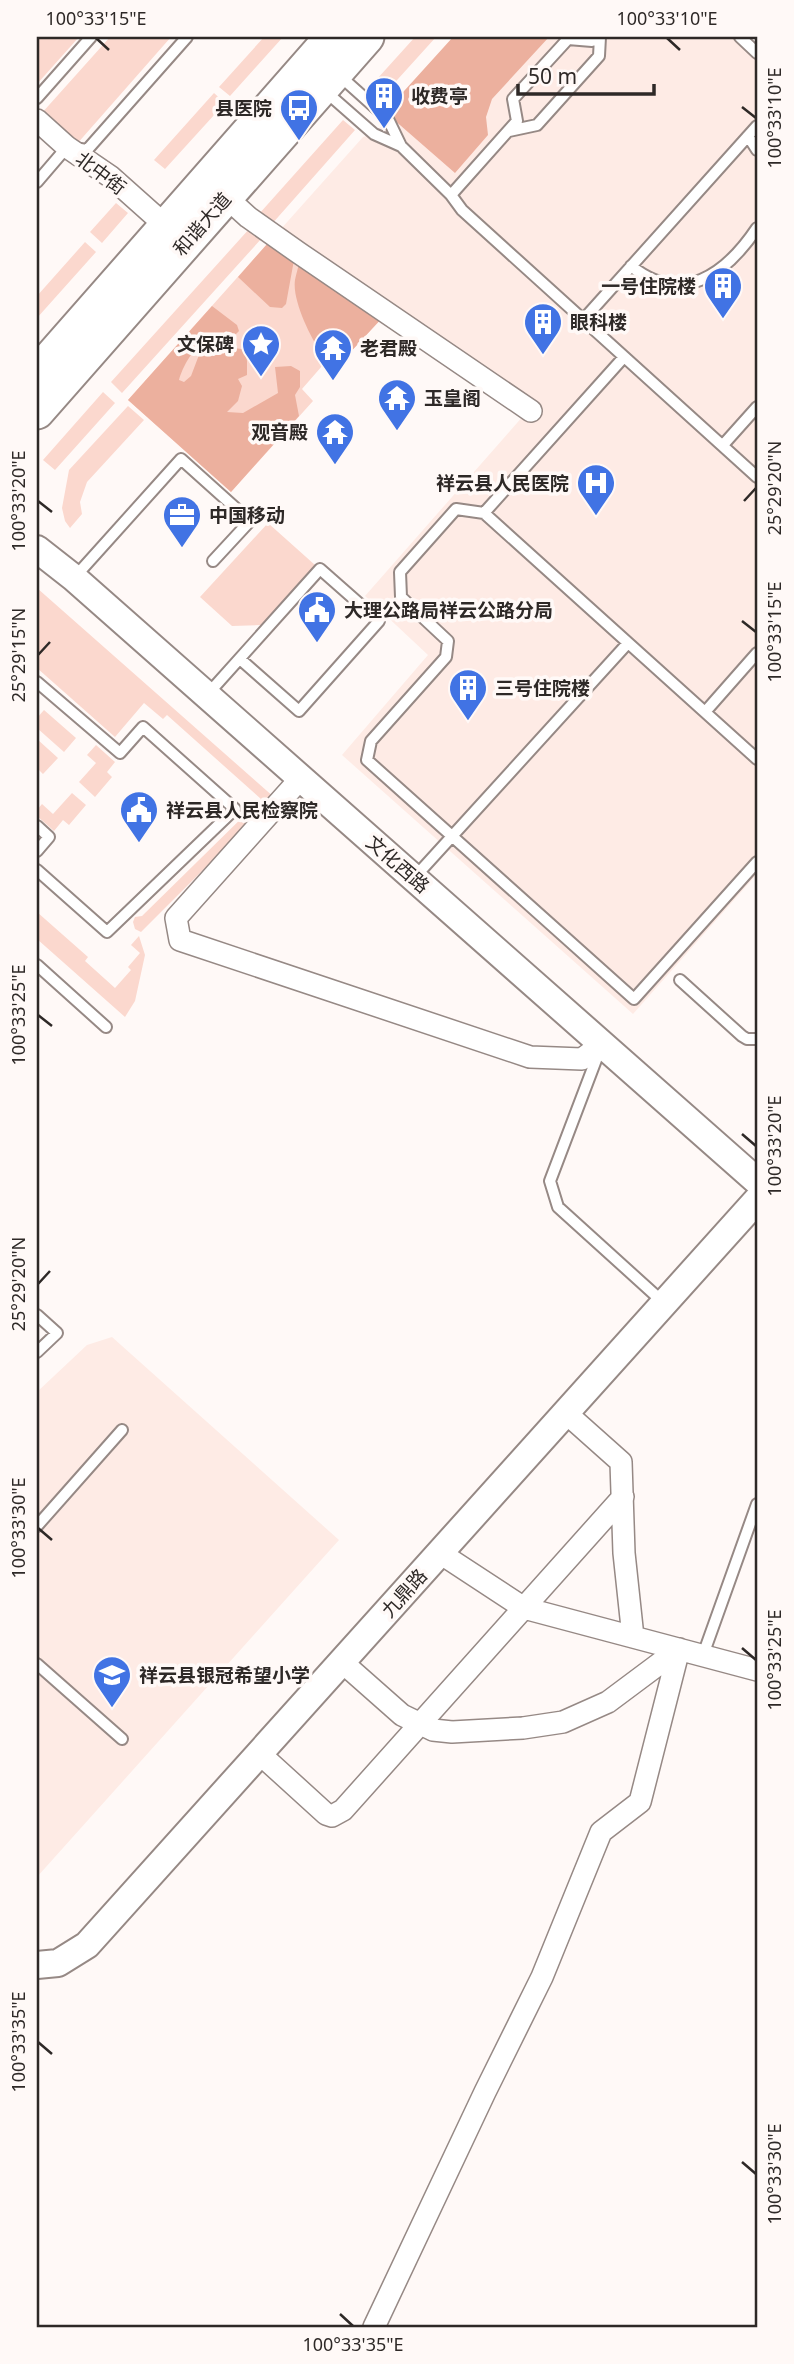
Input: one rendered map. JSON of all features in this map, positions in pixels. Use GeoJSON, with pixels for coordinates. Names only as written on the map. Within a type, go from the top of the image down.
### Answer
{"type":"FeatureCollection","features":[{"type":"Feature","properties":{"kind":"main road","name":"和谐大道"},"geometry":{"type":"LineString","coordinates":[[37,373],[332,37]]}},
{"type":"Feature","properties":{"kind":"main road","name":"和谐大道"},"geometry":{"type":"LineString","coordinates":[[37,412],[367,37]]}},
{"type":"Feature","properties":{"kind":"street","name":"北中街"},"geometry":{"type":"LineString","coordinates":[[37,120],[67,147],[111,177],[166,226]]}},
{"type":"Feature","properties":{"kind":"street"},"geometry":{"type":"LineString","coordinates":[[226,197],[248,217],[289,246],[531,411]]}},
{"type":"Feature","properties":{"kind":"street","name":"文化西路"},"geometry":{"type":"LineString","coordinates":[[37,549],[74,578],[757,1181]]}},
{"type":"Feature","properties":{"kind":"street"},"geometry":{"type":"LineString","coordinates":[[301,778],[176,918],[180,940],[530,1057],[582,1059],[602,1044]]}},
{"type":"Feature","properties":{"kind":"street","name":"九鼎路"},"geometry":{"type":"LineString","coordinates":[[37,1965],[58,1963],[87,1945],[757,1200]]}},
{"type":"Feature","properties":{"kind":"street"},"geometry":{"type":"LineString","coordinates":[[566,1413],[621,1462],[624,1553],[633,1637]]}},
{"type":"Feature","properties":{"kind":"street"},"geometry":{"type":"LineString","coordinates":[[259,1754],[327,1814],[332,1816],[343,1810],[623,1497]]}},
{"type":"Feature","properties":{"kind":"street"},"geometry":{"type":"LineString","coordinates":[[440,1553],[524,1608],[757,1670]]}},
{"type":"Feature","properties":{"kind":"street"},"geometry":{"type":"LineString","coordinates":[[342,1661],[402,1715],[433,1730],[452,1731],[523,1728],[562,1721],[608,1702],[679,1649]]}},
{"type":"Feature","properties":{"kind":"street"},"geometry":{"type":"LineString","coordinates":[[374,2327],[542,1977],[601,1832],[640,1802],[679,1649]]}},
{"type":"Feature","properties":{"kind":"lane"},"geometry":{"type":"LineString","coordinates":[[37,98],[91,37]]}},
{"type":"Feature","properties":{"kind":"lane"},"geometry":{"type":"LineString","coordinates":[[37,182],[67,147],[87,150],[187,37]]}},
{"type":"Feature","properties":{"kind":"lane"},"geometry":{"type":"LineString","coordinates":[[509,131],[537,125],[599,56],[598,37]]}},
{"type":"Feature","properties":{"kind":"lane"},"geometry":{"type":"LineString","coordinates":[[451,195],[517,121],[513,99],[568,39],[592,41],[598,37]]}},
{"type":"Feature","properties":{"kind":"lane"},"geometry":{"type":"LineString","coordinates":[[740,37],[757,53]]}},
{"type":"Feature","properties":{"kind":"lane"},"geometry":{"type":"LineString","coordinates":[[329,80],[374,134],[401,146]]}},
{"type":"Feature","properties":{"kind":"lane"},"geometry":{"type":"LineString","coordinates":[[329,80],[388,119],[401,146],[451,195],[462,210],[757,477]]}},
{"type":"Feature","properties":{"kind":"lane"},"geometry":{"type":"LineString","coordinates":[[583,320],[757,126]]}},
{"type":"Feature","properties":{"kind":"lane"},"geometry":{"type":"LineString","coordinates":[[748,136],[757,150]]}},
{"type":"Feature","properties":{"kind":"lane"},"geometry":{"type":"LineString","coordinates":[[631,266],[643,276],[659,283],[696,283],[717,273],[757,228]]}},
{"type":"Feature","properties":{"kind":"lane"},"geometry":{"type":"LineString","coordinates":[[484,513],[624,357]]}},
{"type":"Feature","properties":{"kind":"lane"},"geometry":{"type":"LineString","coordinates":[[723,445],[757,407]]}},
{"type":"Feature","properties":{"kind":"lane"},"geometry":{"type":"LineString","coordinates":[[74,578],[181,458],[250,521],[213,561]]}},
{"type":"Feature","properties":{"kind":"lane"},"geometry":{"type":"LineString","coordinates":[[757,759],[484,513],[456,509],[401,572],[401,597],[448,641],[446,657],[371,741],[367,760],[634,999],[757,862]]}},
{"type":"Feature","properties":{"kind":"lane"},"geometry":{"type":"LineString","coordinates":[[207,695],[320,569],[379,621],[299,711],[240,659]]}},
{"type":"Feature","properties":{"kind":"lane"},"geometry":{"type":"LineString","coordinates":[[414,878],[628,643]]}},
{"type":"Feature","properties":{"kind":"lane"},"geometry":{"type":"LineString","coordinates":[[705,712],[757,653]]}},
{"type":"Feature","properties":{"kind":"lane"},"geometry":{"type":"LineString","coordinates":[[37,682],[120,753],[143,727],[234,809],[107,932],[37,870]]}},
{"type":"Feature","properties":{"kind":"lane"},"geometry":{"type":"LineString","coordinates":[[37,826],[49,837],[37,851]]}},
{"type":"Feature","properties":{"kind":"lane"},"geometry":{"type":"LineString","coordinates":[[37,965],[106,1027]]}},
{"type":"Feature","properties":{"kind":"lane"},"geometry":{"type":"LineString","coordinates":[[680,981],[742,1036],[757,1039]]}},
{"type":"Feature","properties":{"kind":"lane"},"geometry":{"type":"LineString","coordinates":[[602,1044],[550,1181],[558,1207],[664,1303]]}},
{"type":"Feature","properties":{"kind":"lane"},"geometry":{"type":"LineString","coordinates":[[37,1315],[57,1333],[37,1352]]}},
{"type":"Feature","properties":{"kind":"lane"},"geometry":{"type":"LineString","coordinates":[[37,1526],[122,1430]]}},
{"type":"Feature","properties":{"kind":"lane"},"geometry":{"type":"LineString","coordinates":[[703,1655],[757,1503]]}},
{"type":"Feature","properties":{"kind":"lane"},"geometry":{"type":"LineString","coordinates":[[37,1664],[122,1739]]}},
{"type":"Feature","properties":{"kind":"shaded area"},"geometry":{"type":"Polygon","coordinates":[[[37,37],[79,37],[37,84],[37,37]]]}},
{"type":"Feature","properties":{"kind":"shaded area"},"geometry":{"type":"Polygon","coordinates":[[[110,37],[171,37],[76,145],[41,114],[110,37]]]}},
{"type":"Feature","properties":{"kind":"shaded area"},"geometry":{"type":"Polygon","coordinates":[[[264,37],[283,37],[230,96],[219,87],[264,37]]]}},
{"type":"Feature","properties":{"kind":"shaded area"},"geometry":{"type":"Polygon","coordinates":[[[415,37],[436,37],[379,100],[368,89],[415,37]]]}},
{"type":"Feature","properties":{"kind":"shaded area","name":"祥云县人民医院"},"geometry":{"type":"Polygon","coordinates":[[[453,37],[745,37],[757,47],[757,874],[633,1014],[342,755],[428,655],[365,596],[524,415],[534,418],[542,407],[280,230],[363,137],[374,134],[388,119],[453,37]]]}},
{"type":"Feature","properties":{"kind":"shaded area"},"geometry":{"type":"Polygon","coordinates":[[[453,37],[549,37],[492,99],[486,117],[488,135],[455,173],[385,112],[453,37]]]}},
{"type":"Feature","properties":{"kind":"shaded area"},"geometry":{"type":"Polygon","coordinates":[[[214,93],[225,103],[165,169],[154,160],[214,93]]]}},
{"type":"Feature","properties":{"kind":"shaded area"},"geometry":{"type":"Polygon","coordinates":[[[343,120],[355,130],[271,225],[259,214],[343,120]]]}},
{"type":"Feature","properties":{"kind":"shaded area"},"geometry":{"type":"Polygon","coordinates":[[[116,203],[128,213],[102,243],[90,232],[116,203]]]}},
{"type":"Feature","properties":{"kind":"shaded area"},"geometry":{"type":"Polygon","coordinates":[[[250,228],[262,238],[122,393],[111,382],[250,228]]]}},
{"type":"Feature","properties":{"kind":"shaded area"},"geometry":{"type":"Polygon","coordinates":[[[85,242],[96,252],[37,318],[37,296],[85,242]]]}},
{"type":"Feature","properties":{"kind":"shaded area"},"geometry":{"type":"Polygon","coordinates":[[[268,243],[383,317],[345,358],[336,350],[302,389],[313,401],[231,492],[128,400],[268,243]]]}},
{"type":"Feature","properties":{"kind":"shaded area"},"geometry":{"type":"Polygon","coordinates":[[[268,243],[294,260],[286,304],[282,308],[270,307],[238,277],[268,243]]]}},
{"type":"Feature","properties":{"kind":"shaded area"},"geometry":{"type":"Polygon","coordinates":[[[299,263],[383,317],[345,358],[337,350],[333,354],[321,353],[307,328],[296,297],[295,280],[299,263]]]}},
{"type":"Feature","properties":{"kind":"shaded area"},"geometry":{"type":"Polygon","coordinates":[[[212,306],[237,325],[239,331],[225,345],[207,343],[197,348],[185,364],[179,380],[184,382],[191,376],[199,355],[209,348],[245,350],[247,375],[238,379],[242,386],[238,401],[227,412],[243,413],[278,393],[275,367],[291,366],[300,371],[300,387],[295,395],[299,416],[231,492],[128,400],[212,306]]]}},
{"type":"Feature","properties":{"kind":"shaded area"},"geometry":{"type":"Polygon","coordinates":[[[103,392],[115,403],[55,470],[43,460],[103,392]]]}},
{"type":"Feature","properties":{"kind":"shaded area"},"geometry":{"type":"Polygon","coordinates":[[[128,406],[144,420],[87,482],[80,502],[82,514],[70,528],[62,508],[69,470],[128,406]]]}},
{"type":"Feature","properties":{"kind":"shaded area"},"geometry":{"type":"Polygon","coordinates":[[[268,523],[315,565],[261,625],[232,626],[200,597],[268,523]]]}},
{"type":"Feature","properties":{"kind":"shaded area"},"geometry":{"type":"Polygon","coordinates":[[[37,588],[275,798],[141,932],[135,929],[135,917],[142,916],[261,799],[167,715],[163,719],[144,703],[115,737],[37,668],[37,588]]]}},
{"type":"Feature","properties":{"kind":"shaded area"},"geometry":{"type":"Polygon","coordinates":[[[44,710],[76,738],[64,752],[37,728],[37,718],[44,710]]]}},
{"type":"Feature","properties":{"kind":"shaded area"},"geometry":{"type":"Polygon","coordinates":[[[37,739],[58,758],[43,774],[37,768],[37,739]]]}},
{"type":"Feature","properties":{"kind":"shaded area"},"geometry":{"type":"Polygon","coordinates":[[[96,745],[115,762],[107,772],[112,777],[95,797],[79,782],[96,763],[87,755],[96,745]]]}},
{"type":"Feature","properties":{"kind":"shaded area"},"geometry":{"type":"Polygon","coordinates":[[[72,793],[86,805],[69,825],[63,820],[54,831],[37,816],[37,810],[42,804],[53,814],[72,793]]]}},
{"type":"Feature","properties":{"kind":"shaded area"},"geometry":{"type":"Polygon","coordinates":[[[37,912],[88,957],[85,961],[115,988],[131,970],[128,967],[140,953],[131,945],[139,936],[145,955],[135,1001],[125,1017],[37,939],[37,912]]]}},
{"type":"Feature","properties":{"kind":"shaded area","name":"祥云县银冠希望小学"},"geometry":{"type":"Polygon","coordinates":[[[112,1337],[339,1540],[37,1877],[37,1392],[87,1345],[112,1337]]]}},
{"type":"Feature","properties":{"kind":"place","name":"收费亭"},"geometry":{"type":"Point","coordinates":[384,130]}},
{"type":"Feature","properties":{"kind":"place","name":"县医院"},"geometry":{"type":"Point","coordinates":[299,142]}},
{"type":"Feature","properties":{"kind":"place","name":"一号住院楼"},"geometry":{"type":"Point","coordinates":[723,320]}},
{"type":"Feature","properties":{"kind":"place","name":"眼科楼"},"geometry":{"type":"Point","coordinates":[543,356]}},
{"type":"Feature","properties":{"kind":"place","name":"文保碑"},"geometry":{"type":"Point","coordinates":[261,378]}},
{"type":"Feature","properties":{"kind":"place","name":"老君殿"},"geometry":{"type":"Point","coordinates":[333,382]}},
{"type":"Feature","properties":{"kind":"place","name":"玉皇阁"},"geometry":{"type":"Point","coordinates":[397,432]}},
{"type":"Feature","properties":{"kind":"place","name":"观音殿"},"geometry":{"type":"Point","coordinates":[335,466]}},
{"type":"Feature","properties":{"kind":"place","name":"祥云县人民医院"},"geometry":{"type":"Point","coordinates":[596,517]}},
{"type":"Feature","properties":{"kind":"place","name":"中国移动"},"geometry":{"type":"Point","coordinates":[182,549]}},
{"type":"Feature","properties":{"kind":"place","name":"大理公路局祥云公路分局"},"geometry":{"type":"Point","coordinates":[317,644]}},
{"type":"Feature","properties":{"kind":"place","name":"三号住院楼"},"geometry":{"type":"Point","coordinates":[468,722]}},
{"type":"Feature","properties":{"kind":"place","name":"祥云县人民检察院"},"geometry":{"type":"Point","coordinates":[139,844]}},
{"type":"Feature","properties":{"kind":"place","name":"祥云县银冠希望小学"},"geometry":{"type":"Point","coordinates":[112,1709]}}]}
